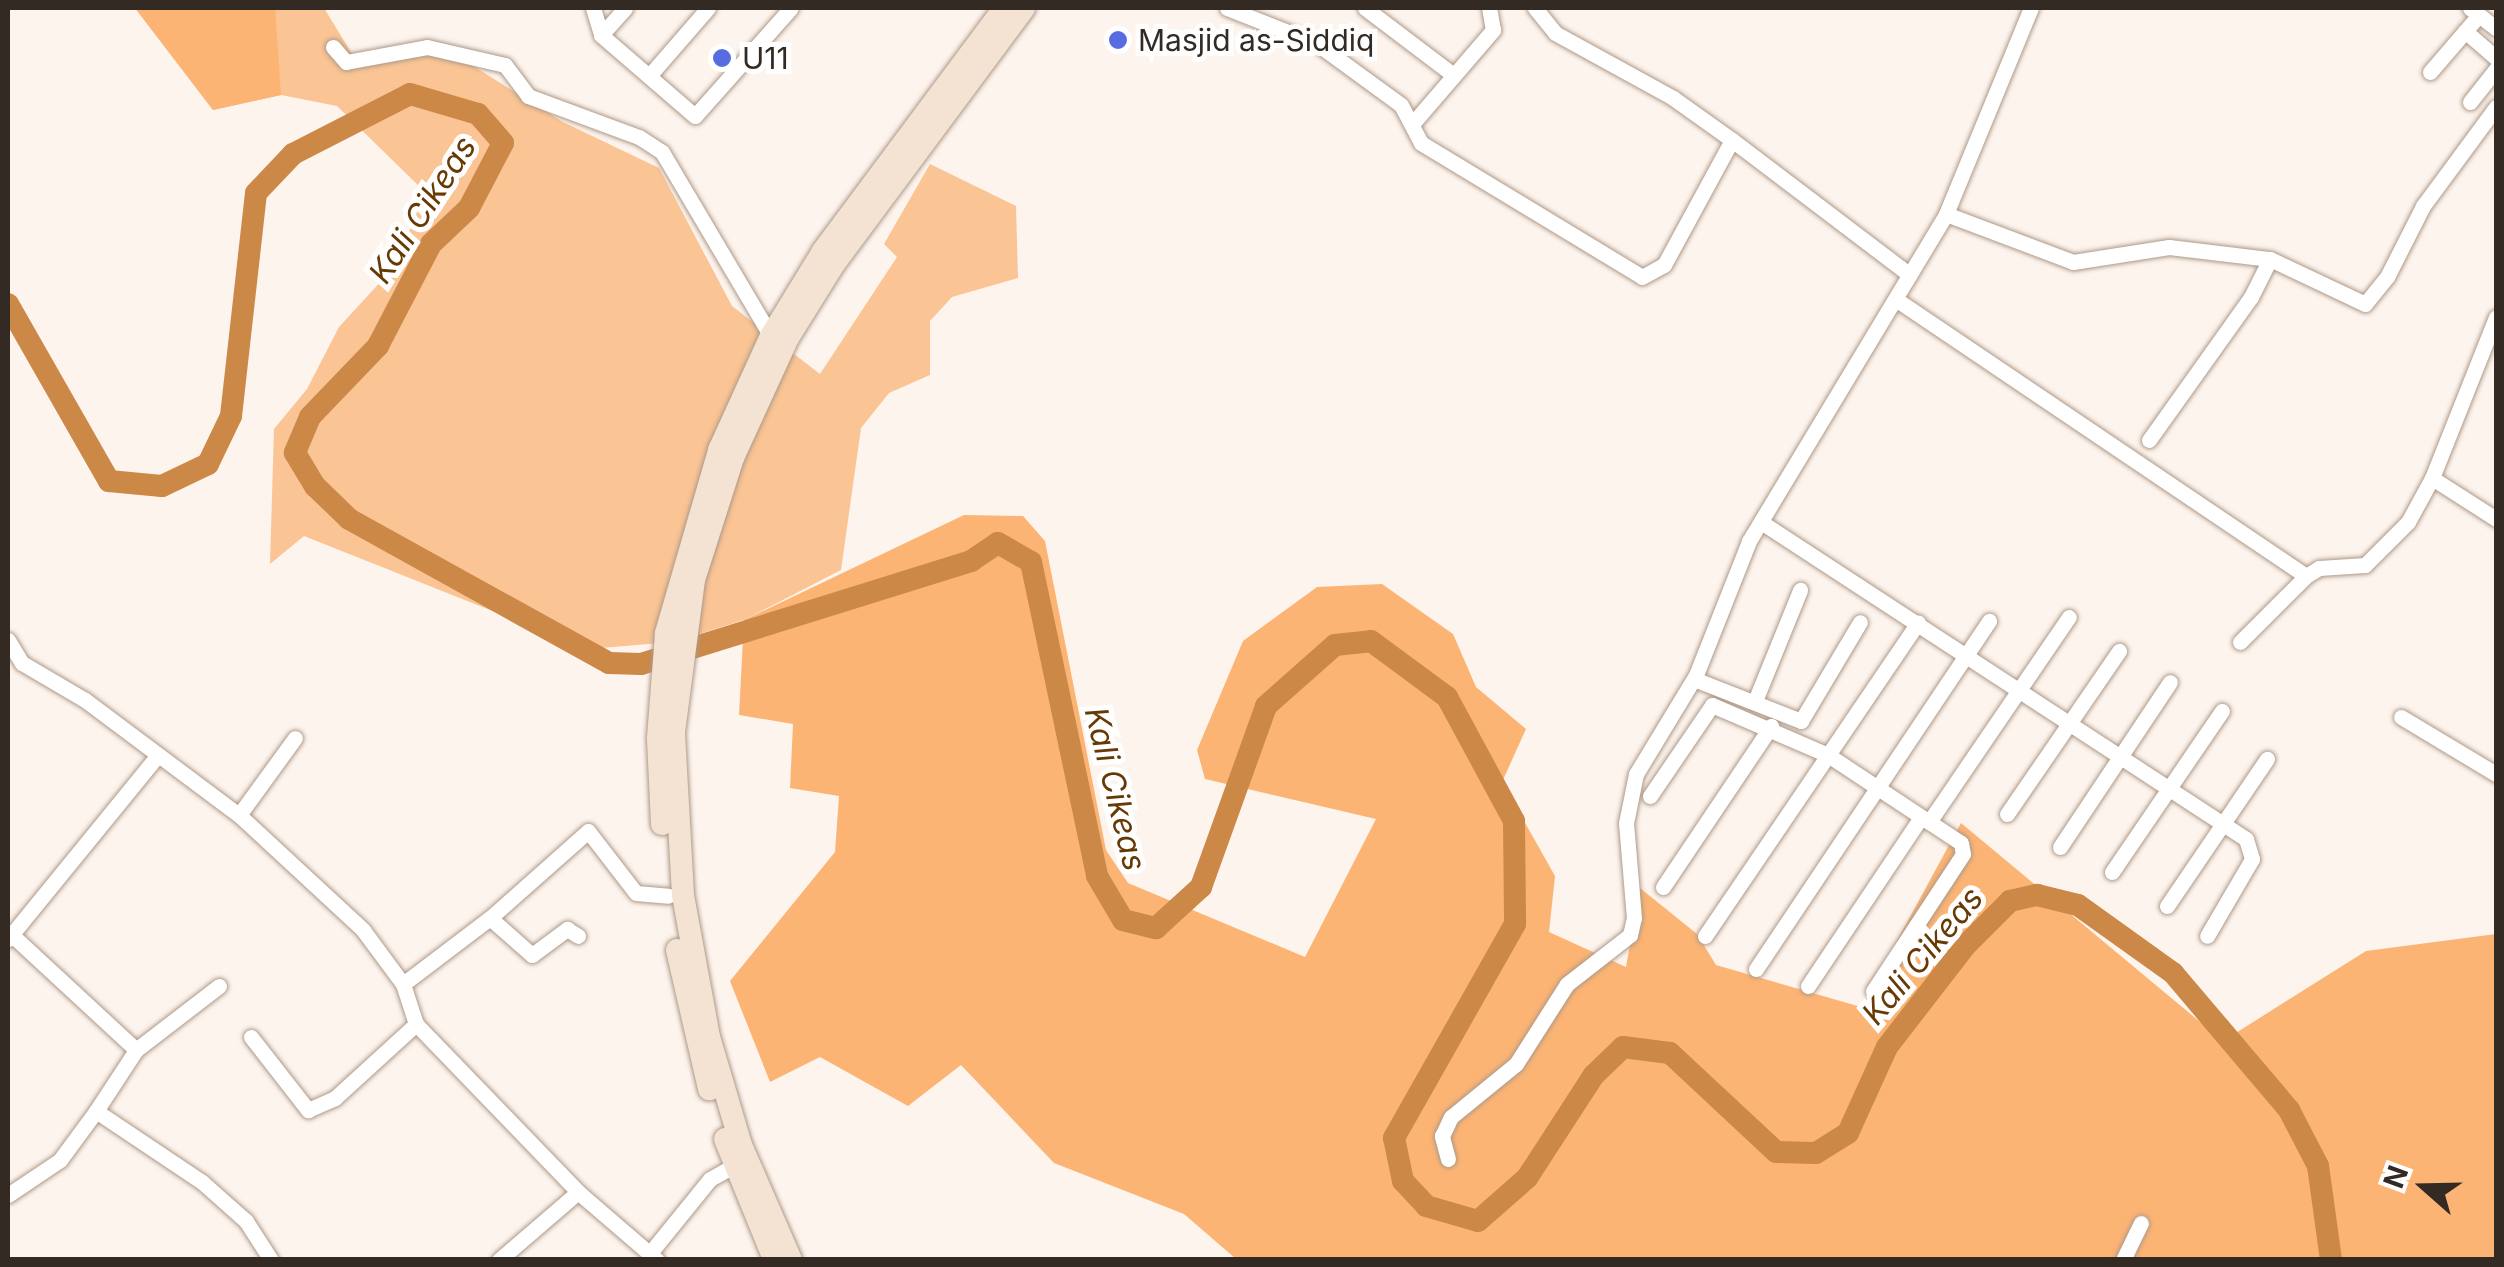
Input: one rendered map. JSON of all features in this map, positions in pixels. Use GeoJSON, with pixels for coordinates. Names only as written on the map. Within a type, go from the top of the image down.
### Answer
{"type":"FeatureCollection","features":[{"type":"Feature","properties":{"kind":"main road"},"geometry":{"type":"LineString","coordinates":[[776,1260],[694,1043],[668,896],[667,719],[684,585],[718,450],[771,336],[823,251],[1004,8]]}},
{"type":"Feature","properties":{"kind":"main road"},"geometry":{"type":"LineString","coordinates":[[684,585],[733,458],[788,338],[834,264],[1024,8]]}},
{"type":"Feature","properties":{"kind":"main road"},"geometry":{"type":"LineString","coordinates":[[667,719],[683,896],[734,1154],[791,1260]]}},
{"type":"Feature","properties":{"kind":"street"},"geometry":{"type":"LineString","coordinates":[[593,8],[602,35],[696,116],[791,8]]}},
{"type":"Feature","properties":{"kind":"street"},"geometry":{"type":"LineString","coordinates":[[602,35],[625,8]]}},
{"type":"Feature","properties":{"kind":"street"},"geometry":{"type":"LineString","coordinates":[[649,76],[708,8]]}},
{"type":"Feature","properties":{"kind":"street"},"geometry":{"type":"LineString","coordinates":[[1227,8],[1316,43],[1401,105],[1421,143],[1642,278],[1664,266],[1732,140]]}},
{"type":"Feature","properties":{"kind":"street"},"geometry":{"type":"LineString","coordinates":[[1365,8],[1451,74]]}},
{"type":"Feature","properties":{"kind":"street"},"geometry":{"type":"LineString","coordinates":[[1414,124],[1451,74],[1493,30],[1490,8]]}},
{"type":"Feature","properties":{"kind":"street"},"geometry":{"type":"LineString","coordinates":[[1534,8],[1554,33],[1673,98],[1910,274]]}},
{"type":"Feature","properties":{"kind":"street"},"geometry":{"type":"LineString","coordinates":[[1448,1159],[1442,1136],[1451,1116],[1516,1064],[1567,984],[1630,935],[1630,794],[1694,678],[1761,522],[1946,214],[2031,8]]}},
{"type":"Feature","properties":{"kind":"street"},"geometry":{"type":"LineString","coordinates":[[2430,72],[2465,31],[2475,11],[2496,28]]}},
{"type":"Feature","properties":{"kind":"street"},"geometry":{"type":"LineString","coordinates":[[2465,31],[2496,58]]}},
{"type":"Feature","properties":{"kind":"street"},"geometry":{"type":"LineString","coordinates":[[334,47],[346,62],[427,47],[476,56],[505,65],[528,96],[650,144],[676,168],[771,336]]}},
{"type":"Feature","properties":{"kind":"street"},"geometry":{"type":"LineString","coordinates":[[2470,102],[2496,69]]}},
{"type":"Feature","properties":{"kind":"street"},"geometry":{"type":"LineString","coordinates":[[1946,214],[2073,262],[2169,247],[2270,259],[2365,304],[2387,277],[2423,206],[2496,106]]}},
{"type":"Feature","properties":{"kind":"street"},"geometry":{"type":"LineString","coordinates":[[2149,440],[2251,297],[2270,259]]}},
{"type":"Feature","properties":{"kind":"street"},"geometry":{"type":"LineString","coordinates":[[1897,300],[2306,576]]}},
{"type":"Feature","properties":{"kind":"street"},"geometry":{"type":"LineString","coordinates":[[2240,642],[2306,576],[2319,568],[2365,565],[2408,522],[2432,478],[2496,317]]}},
{"type":"Feature","properties":{"kind":"street"},"geometry":{"type":"LineString","coordinates":[[2432,478],[2496,519]]}},
{"type":"Feature","properties":{"kind":"street"},"geometry":{"type":"LineString","coordinates":[[1761,522],[1966,652],[2246,839],[2252,859],[2207,936]]}},
{"type":"Feature","properties":{"kind":"street"},"geometry":{"type":"LineString","coordinates":[[1755,701],[1800,590]]}},
{"type":"Feature","properties":{"kind":"street"},"geometry":{"type":"LineString","coordinates":[[1808,986],[2069,617]]}},
{"type":"Feature","properties":{"kind":"street"},"geometry":{"type":"LineString","coordinates":[[1756,970],[1989,620]]}},
{"type":"Feature","properties":{"kind":"street"},"geometry":{"type":"LineString","coordinates":[[1694,678],[1801,720],[1860,622]]}},
{"type":"Feature","properties":{"kind":"street"},"geometry":{"type":"LineString","coordinates":[[1705,936],[1918,623]]}},
{"type":"Feature","properties":{"kind":"street"},"geometry":{"type":"LineString","coordinates":[[8,640],[22,663],[239,815],[364,930],[404,984],[416,1024],[578,1192],[653,1256],[710,1179],[734,1154]]}},
{"type":"Feature","properties":{"kind":"street"},"geometry":{"type":"LineString","coordinates":[[2007,814],[2119,651]]}},
{"type":"Feature","properties":{"kind":"street"},"geometry":{"type":"LineString","coordinates":[[2060,846],[2170,682]]}},
{"type":"Feature","properties":{"kind":"street"},"geometry":{"type":"LineString","coordinates":[[1650,796],[1708,705],[1771,726],[1828,755],[1961,842],[1963,854],[1873,991]]}},
{"type":"Feature","properties":{"kind":"street"},"geometry":{"type":"LineString","coordinates":[[2112,872],[2222,711]]}},
{"type":"Feature","properties":{"kind":"street"},"geometry":{"type":"LineString","coordinates":[[2400,716],[2496,774]]}},
{"type":"Feature","properties":{"kind":"street"},"geometry":{"type":"LineString","coordinates":[[1664,887],[1771,726]]}},
{"type":"Feature","properties":{"kind":"street"},"geometry":{"type":"LineString","coordinates":[[239,815],[296,738]]}},
{"type":"Feature","properties":{"kind":"street"},"geometry":{"type":"LineString","coordinates":[[136,1050],[10,937],[158,755]]}},
{"type":"Feature","properties":{"kind":"street"},"geometry":{"type":"LineString","coordinates":[[2167,906],[2221,821],[2267,759]]}},
{"type":"Feature","properties":{"kind":"street"},"geometry":{"type":"LineString","coordinates":[[404,984],[490,918],[588,831],[636,893],[668,896]]}},
{"type":"Feature","properties":{"kind":"street"},"geometry":{"type":"LineString","coordinates":[[490,918],[532,956],[567,929],[578,936]]}},
{"type":"Feature","properties":{"kind":"street"},"geometry":{"type":"LineString","coordinates":[[8,1196],[51,1168],[96,1111],[136,1050],[218,986]]}},
{"type":"Feature","properties":{"kind":"street"},"geometry":{"type":"LineString","coordinates":[[251,1037],[308,1110],[335,1098],[416,1024]]}},
{"type":"Feature","properties":{"kind":"street"},"geometry":{"type":"LineString","coordinates":[[96,1111],[202,1182],[246,1222],[271,1260]]}},
{"type":"Feature","properties":{"kind":"street"},"geometry":{"type":"LineString","coordinates":[[499,1260],[578,1192]]}},
{"type":"Feature","properties":{"kind":"street"},"geometry":{"type":"LineString","coordinates":[[2123,1260],[2141,1223]]}},
{"type":"Feature","properties":{"kind":"shaded area"},"geometry":{"type":"Polygon","coordinates":[[[135,8],[324,8],[357,62],[443,47],[563,122],[659,168],[732,306],[820,374],[897,257],[884,244],[930,164],[1016,206],[1018,278],[952,297],[930,321],[930,375],[889,393],[861,428],[841,570],[744,620],[673,642],[588,649],[304,536],[270,564],[274,429],[307,389],[339,327],[396,265],[425,192],[337,106],[281,95],[213,110],[135,8]]]}},
{"type":"Feature","properties":{"kind":"shaded area"},"geometry":{"type":"Polygon","coordinates":[[[135,8],[275,8],[281,95],[213,110],[135,8]]]}},
{"type":"Feature","properties":{"kind":"shaded area"},"geometry":{"type":"Polygon","coordinates":[[[964,515],[1023,516],[1045,541],[1106,850],[1128,883],[1305,957],[1376,819],[1205,779],[1197,750],[1243,641],[1317,587],[1382,584],[1453,634],[1476,687],[1526,729],[1502,782],[1555,876],[1549,932],[1626,967],[1640,888],[1697,934],[1716,965],[1861,1007],[1961,823],[2223,1041],[2366,951],[2496,934],[2496,1259],[1236,1259],[1184,1214],[1054,1163],[961,1065],[908,1106],[820,1057],[770,1082],[730,981],[835,852],[839,796],[790,788],[793,724],[739,715],[744,620],[964,515]]]}},
{"type":"Feature","properties":{"kind":"waterway","name":"Kali Cikeas"},"geometry":{"type":"LineString","coordinates":[[8,304],[109,481],[162,486],[208,464],[231,416],[256,193],[293,154],[410,94],[478,114],[503,143],[469,208],[431,244],[378,346],[310,417],[295,453],[315,486],[349,519],[609,663],[641,664],[971,561],[998,543],[1031,562],[1097,876],[1123,920],[1156,928],[1201,887],[1266,706],[1335,645],[1371,641],[1447,697],[1514,821],[1515,924],[1394,1138],[1403,1181],[1426,1206],[1478,1221],[1527,1178],[1594,1075],[1623,1047],[1670,1053],[1776,1152],[1816,1153],[1848,1133],[1887,1047],[1965,946],[2010,901],[2037,895],[2078,905],[2173,973],[2289,1110],[2318,1166],[2331,1260]]}},
{"type":"Feature","properties":{"kind":"place","name":"Masjid as-Siddiq"},"geometry":{"type":"Point","coordinates":[1118,40]}},
{"type":"Feature","properties":{"kind":"place","name":"U11"},"geometry":{"type":"Point","coordinates":[722,58]}}]}
